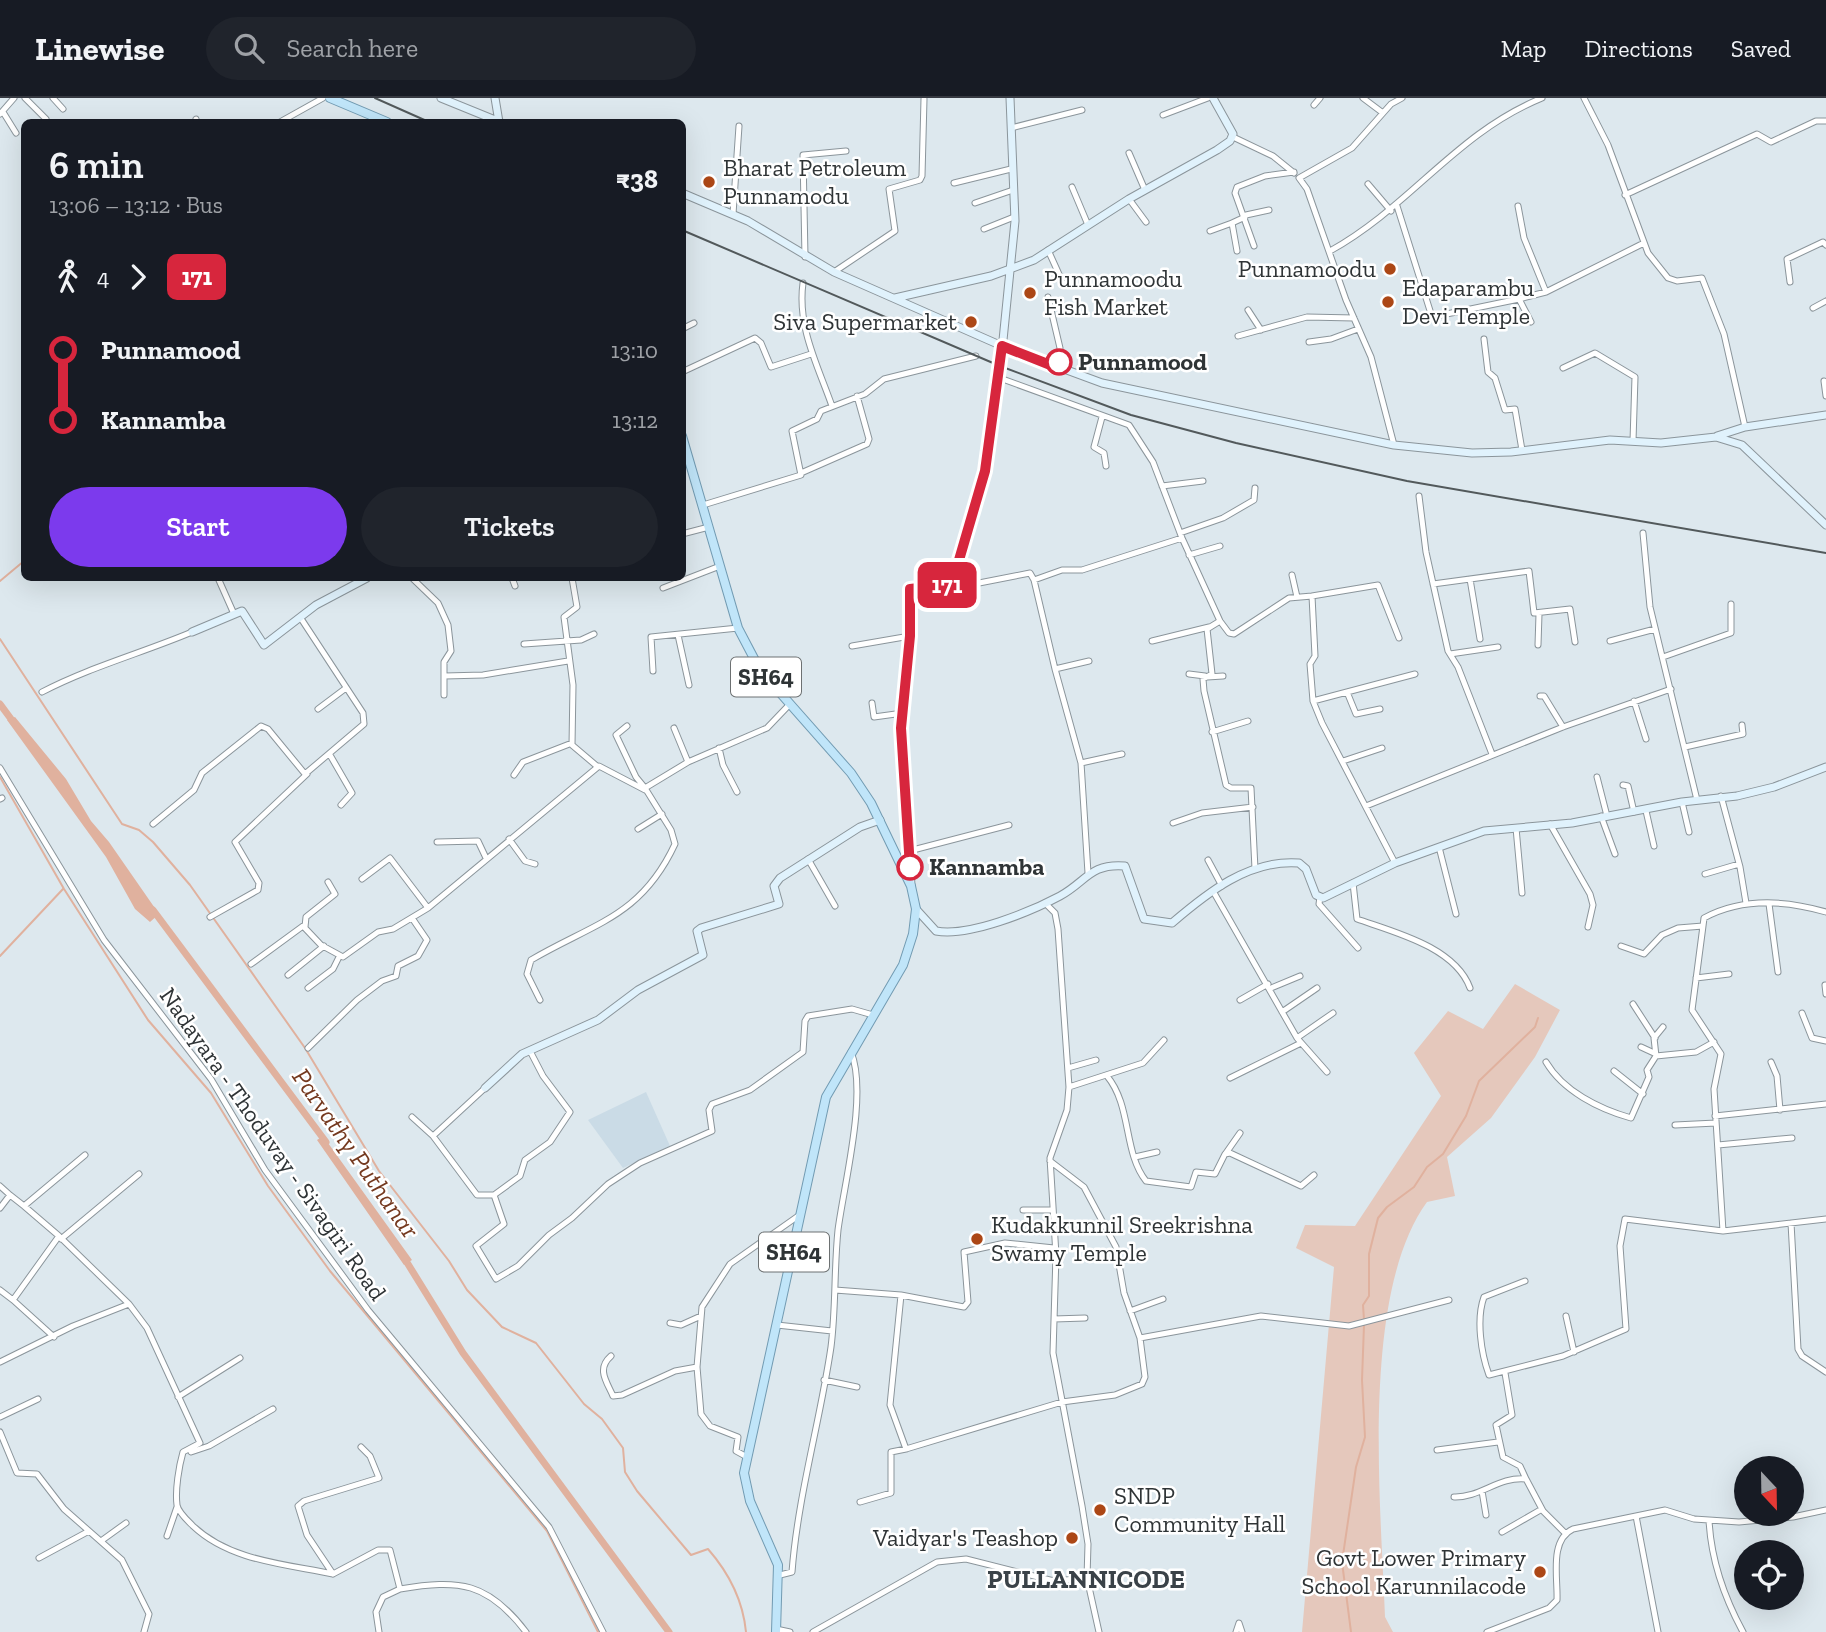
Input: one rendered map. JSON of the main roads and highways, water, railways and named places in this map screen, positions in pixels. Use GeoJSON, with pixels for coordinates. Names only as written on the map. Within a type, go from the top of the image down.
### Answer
{"type":"FeatureCollection","features":[{"type":"Feature","properties":{"kind":"main road"},"geometry":{"type":"LineString","coordinates":[[330,98],[380,119]]}},
{"type":"Feature","properties":{"kind":"main road"},"geometry":{"type":"LineString","coordinates":[[441,98],[492,119]]}},
{"type":"Feature","properties":{"kind":"main road"},"geometry":{"type":"LineString","coordinates":[[495,98],[498,119]]}},
{"type":"Feature","properties":{"kind":"main road"},"geometry":{"type":"LineString","coordinates":[[911,886],[902,713],[910,636],[910,589],[952,584],[985,471],[1012,269],[1014,217],[1010,98]]}},
{"type":"Feature","properties":{"kind":"main road"},"geometry":{"type":"LineString","coordinates":[[894,299],[1012,269],[1210,154],[1233,136],[1211,98]]}},
{"type":"Feature","properties":{"kind":"main road"},"geometry":{"type":"LineString","coordinates":[[686,195],[733,214],[834,272],[1058,368],[1102,383],[1394,445],[1472,453],[1609,440],[1661,443],[1716,437],[1745,427],[1826,415]]}},
{"type":"Feature","properties":{"kind":"main road"},"geometry":{"type":"LineString","coordinates":[[1716,437],[1742,445],[1826,525]]}},
{"type":"Feature","properties":{"kind":"main road","name":"SH64"},"geometry":{"type":"LineString","coordinates":[[686,449],[738,628],[760,670],[851,773],[880,820],[911,886],[916,909],[913,933],[902,965],[826,1097],[803,1212],[747,1457],[745,1485],[780,1576],[776,1630]]}},
{"type":"Feature","properties":{"kind":"main road"},"geometry":{"type":"LineString","coordinates":[[192,632],[242,611],[264,645],[299,617],[354,581]]}},
{"type":"Feature","properties":{"kind":"main road"},"geometry":{"type":"LineString","coordinates":[[916,909],[936,931],[995,922],[1061,895],[1088,873],[1108,864],[1125,866],[1144,919],[1172,923],[1213,891],[1255,869],[1299,863],[1306,869],[1320,897],[1395,863],[1484,831],[1646,811],[1682,802],[1737,796],[1774,787],[1826,767]]}},
{"type":"Feature","properties":{"kind":"main road"},"geometry":{"type":"LineString","coordinates":[[485,1088],[509,1065],[530,1051],[597,1020],[638,990],[703,955],[697,931],[701,928],[779,904],[774,886],[789,871],[860,827],[880,820]]}},
{"type":"Feature","properties":{"kind":"waterway"},"geometry":{"type":"LineString","coordinates":[[0,581],[21,564]]}},
{"type":"Feature","properties":{"kind":"waterway"},"geometry":{"type":"LineString","coordinates":[[0,639],[122,824],[139,830],[153,842],[190,885],[305,1048],[379,1171],[449,1261],[467,1290],[502,1327],[536,1343],[584,1404],[602,1419],[623,1448],[625,1472],[637,1491],[691,1555],[708,1549],[716,1558],[738,1598],[746,1632]]}},
{"type":"Feature","properties":{"kind":"waterway","name":"Parvathy Puthanar"},"geometry":{"type":"LineString","coordinates":[[0,704],[14,723]]}},
{"type":"Feature","properties":{"kind":"waterway"},"geometry":{"type":"LineString","coordinates":[[0,777],[64,889],[148,1020],[211,1093],[268,1186],[330,1271],[547,1531],[598,1632]]}},
{"type":"Feature","properties":{"kind":"waterway"},"geometry":{"type":"LineString","coordinates":[[0,956],[63,889]]}},
{"type":"Feature","properties":{"kind":"waterway","name":"Parvathy Puthanar"},"geometry":{"type":"LineString","coordinates":[[153,910],[326,1142]]}},
{"type":"Feature","properties":{"kind":"waterway"},"geometry":{"type":"LineString","coordinates":[[1364,1320],[1363,1305],[1369,1296],[1369,1254],[1378,1218],[1387,1207],[1414,1187],[1427,1167],[1443,1154],[1466,1116],[1479,1081],[1535,1027],[1538,1018]]}},
{"type":"Feature","properties":{"kind":"waterway","name":"Parvathy Puthanar"},"geometry":{"type":"LineString","coordinates":[[403,1256],[463,1353],[669,1632]]}},
{"type":"Feature","properties":{"kind":"waterway"},"geometry":{"type":"LineString","coordinates":[[1351,1632],[1342,1562],[1356,1467],[1365,1437],[1362,1380],[1364,1325]]}},
{"type":"Feature","properties":{"kind":"railway"},"geometry":{"type":"LineString","coordinates":[[375,98],[422,119]]}},
{"type":"Feature","properties":{"kind":"railway"},"geometry":{"type":"LineString","coordinates":[[686,232],[1000,366],[1131,415],[1236,443],[1407,481],[1826,553]]}},
{"type":"Feature","properties":{"kind":"place","name":"Bharat Petroleum Punnamodu"},"geometry":{"type":"Point","coordinates":[709,182]}},
{"type":"Feature","properties":{"kind":"place","name":"Punnamoodu"},"geometry":{"type":"Point","coordinates":[1390,269]}},
{"type":"Feature","properties":{"kind":"place","name":"Punnamoodu Fish Market"},"geometry":{"type":"Point","coordinates":[1030,293]}},
{"type":"Feature","properties":{"kind":"place","name":"Edaparambu Devi Temple"},"geometry":{"type":"Point","coordinates":[1388,302]}},
{"type":"Feature","properties":{"kind":"place","name":"Siva Supermarket"},"geometry":{"type":"Point","coordinates":[971,322]}},
{"type":"Feature","properties":{"kind":"place","name":"Punnamood"},"geometry":{"type":"Point","coordinates":[1059,362]}},
{"type":"Feature","properties":{"kind":"place","name":"Kannamba"},"geometry":{"type":"Point","coordinates":[910,867]}},
{"type":"Feature","properties":{"kind":"place","name":"Kudakkunnil Sreekrishna Swamy Temple"},"geometry":{"type":"Point","coordinates":[977,1239]}},
{"type":"Feature","properties":{"kind":"place","name":"SNDP Community Hall"},"geometry":{"type":"Point","coordinates":[1100,1510]}},
{"type":"Feature","properties":{"kind":"place","name":"Vaidyar's Teashop"},"geometry":{"type":"Point","coordinates":[1072,1538]}},
{"type":"Feature","properties":{"kind":"place","name":"Govt Lower Primary School Karunnilacode"},"geometry":{"type":"Point","coordinates":[1540,1572]}},
{"type":"Feature","properties":{"kind":"district","name":"PULLANNICODE"},"geometry":{"type":"Point","coordinates":[1086,1579]}}]}
